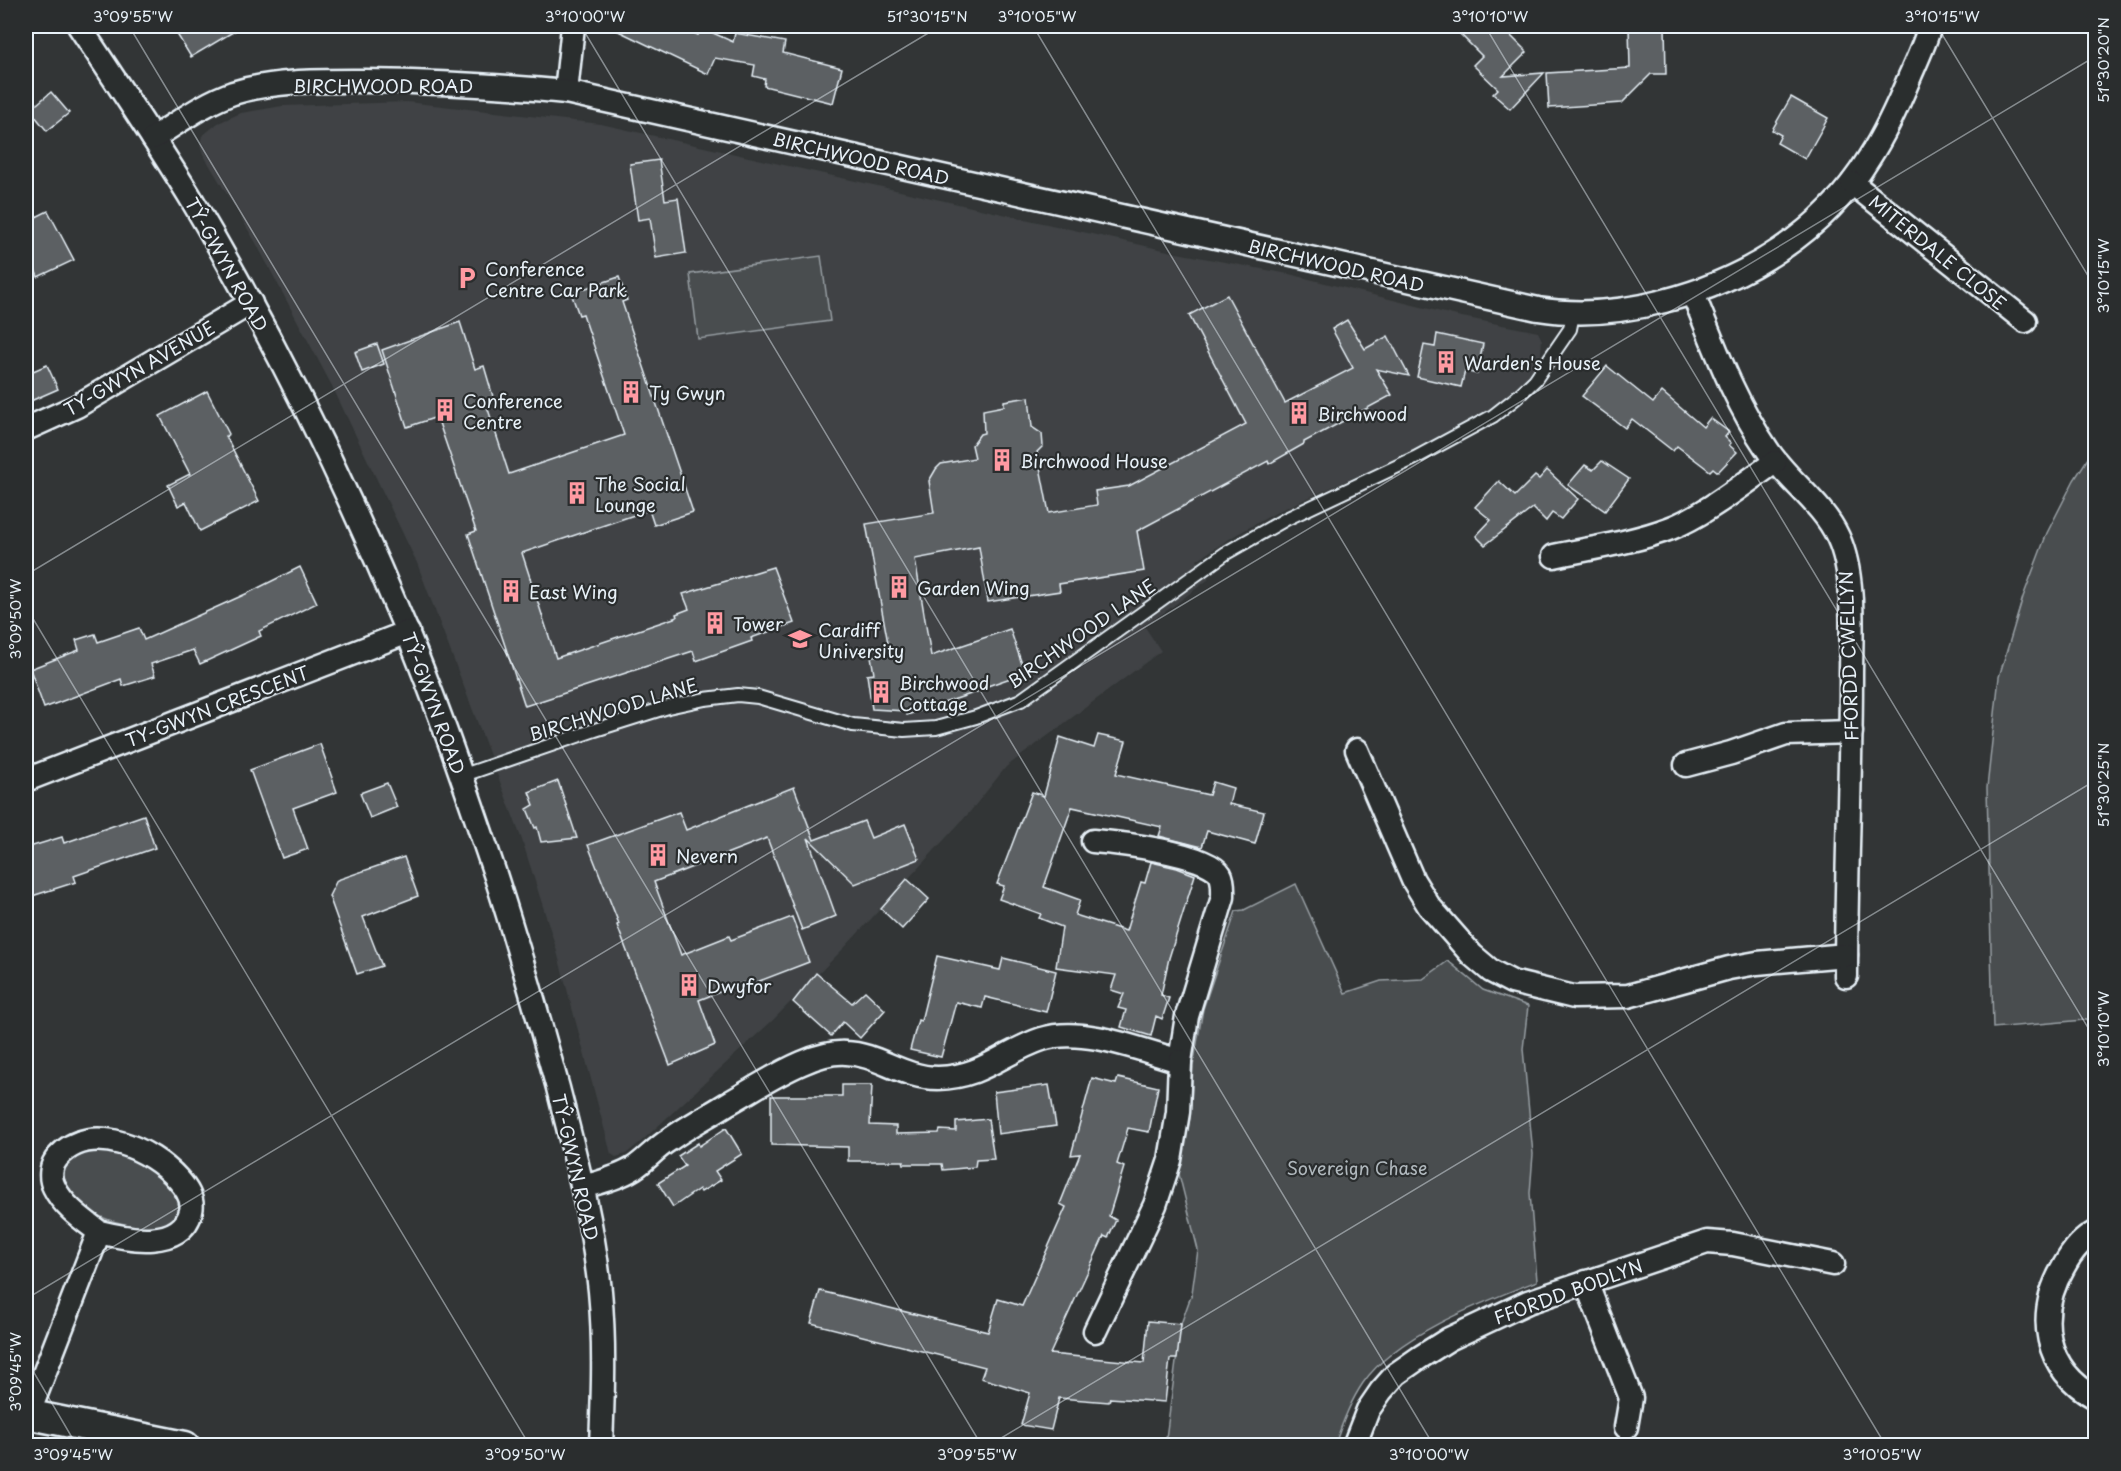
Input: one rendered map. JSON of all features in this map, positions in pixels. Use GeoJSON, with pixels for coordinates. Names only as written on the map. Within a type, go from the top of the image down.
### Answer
{"type":"FeatureCollection","features":[{"type":"Feature","properties":{"kind":"street","name":"TŶ-GWYN ROAD"},"geometry":{"type":"LineString","coordinates":[[79,26],[153,138],[251,303],[334,467],[408,632],[461,776],[527,973],[583,1187],[595,1249],[600,1293],[604,1376],[601,1446]]}},
{"type":"Feature","properties":{"kind":"street"},"geometry":{"type":"LineString","coordinates":[[566,92],[573,26]]}},
{"type":"Feature","properties":{"kind":"street","name":"BIRCHWOOD ROAD"},"geometry":{"type":"LineString","coordinates":[[153,138],[213,101],[233,93],[285,84],[326,81],[393,81],[566,92],[1425,285],[1538,309],[1574,314],[1624,310],[1693,294],[1746,270],[1796,238],[1815,222],[1852,183],[1883,135],[1930,26]]}},
{"type":"Feature","properties":{"kind":"street","name":"MITERDALE CLOSE"},"geometry":{"type":"LineString","coordinates":[[1852,183],[2025,321]]}},
{"type":"Feature","properties":{"kind":"street","name":"FFORDD CWELLYN"},"geometry":{"type":"LineString","coordinates":[[1357,750],[1413,880],[1429,906],[1472,955],[1491,971],[1512,982],[1574,997],[1628,996],[1729,968],[1757,963],[1846,965],[1851,732],[1850,591],[1846,565],[1838,538],[1829,522],[1775,462],[1740,405],[1693,294]]}},
{"type":"Feature","properties":{"kind":"street","name":"TY-GWYN AVENUE"},"geometry":{"type":"LineString","coordinates":[[26,429],[77,406],[251,303]]}},
{"type":"Feature","properties":{"kind":"street"},"geometry":{"type":"LineString","coordinates":[[1554,556],[1671,528],[1691,518],[1775,462]]}},
{"type":"Feature","properties":{"kind":"street","name":"TY-GWYN CRESCENT"},"geometry":{"type":"LineString","coordinates":[[26,780],[408,632]]}},
{"type":"Feature","properties":{"kind":"street"},"geometry":{"type":"LineString","coordinates":[[1686,765],[1731,753],[1786,734],[1851,732]]}},
{"type":"Feature","properties":{"kind":"street"},"geometry":{"type":"LineString","coordinates":[[1093,841],[1134,845],[1205,863],[1220,874],[1223,884],[1223,897],[1187,1016],[1180,1060],[1178,1112],[1170,1160],[1155,1205],[1095,1331]]}},
{"type":"Feature","properties":{"kind":"street"},"geometry":{"type":"LineString","coordinates":[[583,1187],[619,1176],[635,1168],[668,1140],[768,1080],[821,1056],[847,1053],[861,1055],[911,1075],[947,1078],[968,1075],[1044,1038],[1078,1035],[1180,1060]]}},
{"type":"Feature","properties":{"kind":"street"},"geometry":{"type":"LineString","coordinates":[[84,1140],[108,1140],[131,1146],[170,1170],[187,1189],[193,1205],[189,1219],[180,1230],[168,1236],[150,1239],[99,1232],[77,1216],[63,1201],[53,1185],[51,1171],[55,1159],[67,1148],[84,1140]]}},
{"type":"Feature","properties":{"kind":"street"},"geometry":{"type":"LineString","coordinates":[[99,1232],[27,1415],[185,1446]]}},
{"type":"Feature","properties":{"kind":"street"},"geometry":{"type":"LineString","coordinates":[[2096,1233],[2090,1235],[2071,1254],[2065,1264],[2054,1284],[2046,1317],[2050,1348],[2064,1372],[2087,1394],[2096,1398]]}},
{"type":"Feature","properties":{"kind":"street","name":"FFORDD BODLYN"},"geometry":{"type":"LineString","coordinates":[[1354,1446],[1361,1426],[1381,1391],[1396,1374],[1449,1339],[1528,1302],[1707,1242],[1732,1244],[1833,1264]]}},
{"type":"Feature","properties":{"kind":"street"},"geometry":{"type":"LineString","coordinates":[[1586,1282],[1631,1398],[1626,1427]]}},
{"type":"Feature","properties":{"kind":"lane","name":"BIRCHWOOD LANE"},"geometry":{"type":"LineString","coordinates":[[461,776],[595,730],[668,707],[705,699],[738,695],[758,697],[853,725],[904,730],[946,725],[976,717],[1021,700],[1226,553],[1286,519],[1405,463],[1493,416],[1535,380],[1570,329],[1574,314]]}},
{"type":"Feature","properties":{"kind":"shaded area","name":"Cardiff University"},"geometry":{"type":"Polygon","coordinates":[[[407,102],[601,124],[1177,253],[1289,274],[1457,316],[1538,332],[1542,340],[1541,354],[1531,375],[1486,412],[1438,440],[1281,510],[1197,560],[1209,579],[1145,627],[1161,651],[1006,767],[969,813],[847,945],[773,1020],[643,1140],[626,1154],[616,1157],[611,1154],[556,948],[522,840],[417,563],[332,386],[256,243],[203,154],[200,144],[202,136],[218,123],[241,113],[282,106],[407,102]]]}},
{"type":"Feature","properties":{"kind":"green space"},"geometry":{"type":"Polygon","coordinates":[[[821,256],[830,321],[698,339],[690,274],[821,256]]]}},
{"type":"Feature","properties":{"kind":"green space"},"geometry":{"type":"Polygon","coordinates":[[[2095,447],[2095,1019],[1993,1028],[1987,788],[1999,677],[2023,597],[2047,533],[2074,480],[2095,447]]]}},
{"type":"Feature","properties":{"kind":"green space","name":"Sovereign Chase"},"geometry":{"type":"Polygon","coordinates":[[[1296,884],[1345,993],[1381,981],[1423,979],[1448,961],[1483,990],[1528,1006],[1523,1049],[1533,1154],[1530,1193],[1537,1281],[1442,1322],[1397,1349],[1378,1365],[1363,1383],[1347,1413],[1335,1445],[1165,1446],[1181,1324],[1192,1293],[1198,1250],[1179,1174],[1190,1118],[1193,1066],[1203,1009],[1236,911],[1244,910],[1296,884]]]}},
{"type":"Feature","properties":{"kind":"green space"},"geometry":{"type":"Polygon","coordinates":[[[99,1149],[139,1164],[165,1182],[179,1200],[175,1217],[167,1223],[142,1227],[115,1222],[85,1207],[65,1182],[63,1174],[72,1156],[99,1149]]]}},
{"type":"Feature","properties":{"kind":"building"},"geometry":{"type":"Polygon","coordinates":[[[172,26],[243,26],[191,57],[172,26]]]}},
{"type":"Feature","properties":{"kind":"building"},"geometry":{"type":"Polygon","coordinates":[[[608,26],[678,26],[698,35],[702,28],[733,42],[735,33],[785,42],[783,53],[842,68],[833,103],[764,86],[765,79],[753,76],[755,65],[715,58],[708,74],[608,26]]]}},
{"type":"Feature","properties":{"kind":"building"},"geometry":{"type":"Polygon","coordinates":[[[1452,26],[1501,26],[1527,52],[1503,76],[1544,73],[1510,109],[1493,94],[1498,89],[1473,65],[1482,56],[1452,26]]]}},
{"type":"Feature","properties":{"kind":"building"},"geometry":{"type":"Polygon","coordinates":[[[1629,26],[1665,26],[1666,74],[1651,74],[1622,103],[1549,108],[1547,73],[1630,68],[1629,26]]]}},
{"type":"Feature","properties":{"kind":"building"},"geometry":{"type":"Polygon","coordinates":[[[51,92],[69,113],[47,131],[30,110],[51,92]]]}},
{"type":"Feature","properties":{"kind":"building"},"geometry":{"type":"Polygon","coordinates":[[[1791,97],[1828,118],[1805,159],[1777,143],[1781,135],[1772,130],[1791,97]]]}},
{"type":"Feature","properties":{"kind":"building"},"geometry":{"type":"Polygon","coordinates":[[[659,160],[665,200],[678,198],[686,253],[656,258],[650,218],[638,220],[630,164],[659,160]]]}},
{"type":"Feature","properties":{"kind":"building"},"geometry":{"type":"Polygon","coordinates":[[[48,211],[74,260],[38,277],[34,267],[26,271],[26,222],[48,211]]]}},
{"type":"Feature","properties":{"kind":"building"},"geometry":{"type":"Polygon","coordinates":[[[619,277],[627,300],[622,302],[693,512],[654,525],[649,510],[522,553],[556,658],[677,617],[676,614],[689,609],[683,594],[773,567],[794,623],[696,661],[693,651],[525,706],[468,534],[476,531],[437,417],[407,427],[382,350],[460,322],[475,369],[484,366],[494,400],[486,403],[509,474],[624,435],[583,314],[579,315],[571,293],[619,277]]]}},
{"type":"Feature","properties":{"kind":"building"},"geometry":{"type":"Polygon","coordinates":[[[1227,295],[1285,403],[1353,368],[1332,329],[1347,320],[1365,349],[1388,336],[1409,376],[1376,369],[1392,395],[1304,442],[1269,464],[1268,461],[1137,531],[1144,571],[1059,584],[1060,591],[988,602],[979,547],[915,559],[931,656],[1010,629],[1025,673],[976,690],[977,692],[907,715],[906,711],[872,709],[867,675],[874,674],[871,656],[890,654],[866,524],[934,513],[929,481],[936,469],[941,464],[975,458],[972,445],[980,434],[984,433],[983,410],[1004,406],[1004,401],[1029,397],[1032,427],[1042,434],[1043,446],[1037,452],[1049,513],[1097,505],[1095,491],[1129,486],[1246,424],[1189,315],[1227,295]]]}},
{"type":"Feature","properties":{"kind":"building","name":"Warden's House"},"geometry":{"type":"Polygon","coordinates":[[[1437,334],[1483,344],[1477,374],[1465,371],[1461,387],[1417,377],[1424,345],[1435,347],[1437,334]]]}},
{"type":"Feature","properties":{"kind":"building"},"geometry":{"type":"Polygon","coordinates":[[[377,344],[384,364],[362,372],[355,352],[377,344]]]}},
{"type":"Feature","properties":{"kind":"building"},"geometry":{"type":"Polygon","coordinates":[[[47,365],[58,389],[26,403],[26,374],[47,365]]]}},
{"type":"Feature","properties":{"kind":"building"},"geometry":{"type":"Polygon","coordinates":[[[1607,366],[1653,403],[1662,392],[1703,427],[1710,418],[1729,432],[1725,437],[1731,443],[1729,445],[1737,452],[1718,472],[1713,468],[1710,471],[1677,446],[1673,451],[1632,419],[1625,428],[1582,396],[1607,366]]]}},
{"type":"Feature","properties":{"kind":"building"},"geometry":{"type":"Polygon","coordinates":[[[207,391],[229,434],[226,436],[259,501],[200,531],[186,502],[178,506],[168,485],[190,474],[160,416],[207,391]]]}},
{"type":"Feature","properties":{"kind":"building"},"geometry":{"type":"Polygon","coordinates":[[[1602,461],[1629,479],[1605,511],[1568,485],[1585,465],[1593,470],[1602,461]]]}},
{"type":"Feature","properties":{"kind":"building"},"geometry":{"type":"Polygon","coordinates":[[[1547,470],[1578,499],[1561,519],[1552,513],[1546,521],[1533,508],[1485,545],[1476,536],[1491,520],[1475,507],[1499,481],[1515,496],[1535,476],[1539,479],[1547,470]]]}},
{"type":"Feature","properties":{"kind":"building"},"geometry":{"type":"Polygon","coordinates":[[[300,567],[317,603],[259,631],[261,636],[200,664],[193,650],[151,664],[155,676],[123,686],[121,679],[44,708],[30,669],[79,650],[76,640],[95,634],[98,642],[139,628],[144,640],[300,567]]]}},
{"type":"Feature","properties":{"kind":"building"},"geometry":{"type":"Polygon","coordinates":[[[1098,735],[1126,741],[1116,774],[1209,795],[1213,782],[1233,788],[1229,804],[1264,812],[1255,844],[1207,831],[1202,847],[1159,836],[1162,827],[1072,807],[1044,887],[1080,900],[1075,915],[1126,931],[1141,882],[1145,883],[1151,862],[1195,875],[1169,958],[1161,995],[1169,998],[1162,1019],[1156,1016],[1151,1036],[1121,1027],[1126,1010],[1118,1008],[1124,994],[1111,990],[1116,975],[1056,967],[1062,927],[1039,918],[1041,914],[999,899],[1004,886],[997,884],[1032,792],[1044,796],[1060,737],[1094,748],[1098,735]]]}},
{"type":"Feature","properties":{"kind":"building"},"geometry":{"type":"Polygon","coordinates":[[[320,744],[337,792],[293,808],[308,849],[282,858],[250,770],[320,744]]]}},
{"type":"Feature","properties":{"kind":"building"},"geometry":{"type":"Polygon","coordinates":[[[558,781],[577,838],[541,842],[537,827],[535,828],[527,809],[534,805],[529,792],[558,781]]]}},
{"type":"Feature","properties":{"kind":"building"},"geometry":{"type":"Polygon","coordinates":[[[387,783],[397,807],[370,818],[360,793],[387,783]]]}},
{"type":"Feature","properties":{"kind":"building"},"geometry":{"type":"Polygon","coordinates":[[[794,787],[814,840],[864,821],[871,838],[905,824],[919,859],[855,884],[808,838],[836,916],[802,930],[767,838],[654,882],[681,955],[729,936],[731,940],[792,917],[809,962],[744,987],[743,983],[699,1000],[715,1045],[670,1065],[588,845],[679,812],[686,830],[794,787]]]}},
{"type":"Feature","properties":{"kind":"building"},"geometry":{"type":"Polygon","coordinates":[[[144,815],[155,848],[74,876],[76,882],[29,897],[26,886],[26,848],[62,837],[64,843],[144,815]]]}},
{"type":"Feature","properties":{"kind":"building"},"geometry":{"type":"Polygon","coordinates":[[[404,857],[418,896],[363,917],[382,966],[357,974],[329,896],[337,880],[404,857]]]}},
{"type":"Feature","properties":{"kind":"building"},"geometry":{"type":"Polygon","coordinates":[[[907,879],[929,899],[902,929],[881,909],[907,879]]]}},
{"type":"Feature","properties":{"kind":"building"},"geometry":{"type":"Polygon","coordinates":[[[937,956],[1000,970],[1003,958],[1056,971],[1046,1012],[985,997],[982,1008],[956,1002],[941,1057],[910,1050],[918,1020],[921,1021],[937,956]]]}},
{"type":"Feature","properties":{"kind":"building"},"geometry":{"type":"Polygon","coordinates":[[[816,973],[852,1003],[865,991],[885,1010],[860,1038],[843,1022],[831,1036],[793,1002],[816,973]]]}},
{"type":"Feature","properties":{"kind":"building"},"geometry":{"type":"Polygon","coordinates":[[[1092,1078],[1116,1084],[1118,1078],[1158,1087],[1149,1132],[1128,1128],[1117,1164],[1124,1167],[1109,1216],[1116,1220],[1108,1238],[1104,1236],[1050,1354],[1144,1363],[1148,1321],[1181,1324],[1177,1359],[1170,1359],[1165,1402],[1110,1398],[1109,1402],[1059,1398],[1051,1430],[1021,1425],[1030,1393],[981,1378],[985,1367],[811,1323],[820,1291],[988,1332],[998,1299],[1022,1306],[1066,1207],[1060,1204],[1080,1154],[1071,1155],[1092,1078]]]}},
{"type":"Feature","properties":{"kind":"building"},"geometry":{"type":"Polygon","coordinates":[[[842,1085],[872,1085],[870,1125],[896,1126],[896,1134],[956,1131],[956,1122],[988,1119],[994,1159],[976,1160],[975,1167],[943,1170],[942,1164],[848,1161],[848,1147],[771,1145],[771,1096],[842,1096],[842,1085]]]}},
{"type":"Feature","properties":{"kind":"building"},"geometry":{"type":"Polygon","coordinates":[[[1049,1085],[1056,1126],[998,1134],[994,1092],[1049,1085]]]}},
{"type":"Feature","properties":{"kind":"building"},"geometry":{"type":"Polygon","coordinates":[[[726,1128],[742,1154],[715,1171],[721,1180],[701,1192],[699,1189],[673,1207],[658,1183],[685,1166],[678,1156],[698,1143],[699,1146],[726,1128]]]}},
{"type":"Feature","properties":{"kind":"place","name":"Conference Centre Car Park"},"geometry":{"type":"Point","coordinates":[467,278]}},
{"type":"Feature","properties":{"kind":"place","name":"Warden's House"},"geometry":{"type":"Point","coordinates":[1446,362]}},
{"type":"Feature","properties":{"kind":"place","name":"Ty Gwyn"},"geometry":{"type":"Point","coordinates":[631,392]}},
{"type":"Feature","properties":{"kind":"place","name":"Conference Centre"},"geometry":{"type":"Point","coordinates":[445,410]}},
{"type":"Feature","properties":{"kind":"place","name":"Birchwood"},"geometry":{"type":"Point","coordinates":[1299,413]}},
{"type":"Feature","properties":{"kind":"place","name":"Birchwood House"},"geometry":{"type":"Point","coordinates":[1002,460]}},
{"type":"Feature","properties":{"kind":"place","name":"The Social Lounge"},"geometry":{"type":"Point","coordinates":[577,493]}},
{"type":"Feature","properties":{"kind":"place","name":"Garden Wing"},"geometry":{"type":"Point","coordinates":[899,587]}},
{"type":"Feature","properties":{"kind":"place","name":"East Wing"},"geometry":{"type":"Point","coordinates":[511,591]}},
{"type":"Feature","properties":{"kind":"place","name":"Tower"},"geometry":{"type":"Point","coordinates":[715,623]}},
{"type":"Feature","properties":{"kind":"place","name":"Cardiff University"},"geometry":{"type":"Point","coordinates":[800,639]}},
{"type":"Feature","properties":{"kind":"place","name":"Birchwood Cottage"},"geometry":{"type":"Point","coordinates":[881,692]}},
{"type":"Feature","properties":{"kind":"place","name":"Nevern"},"geometry":{"type":"Point","coordinates":[658,855]}},
{"type":"Feature","properties":{"kind":"place","name":"Dwyfor"},"geometry":{"type":"Point","coordinates":[689,985]}}]}
